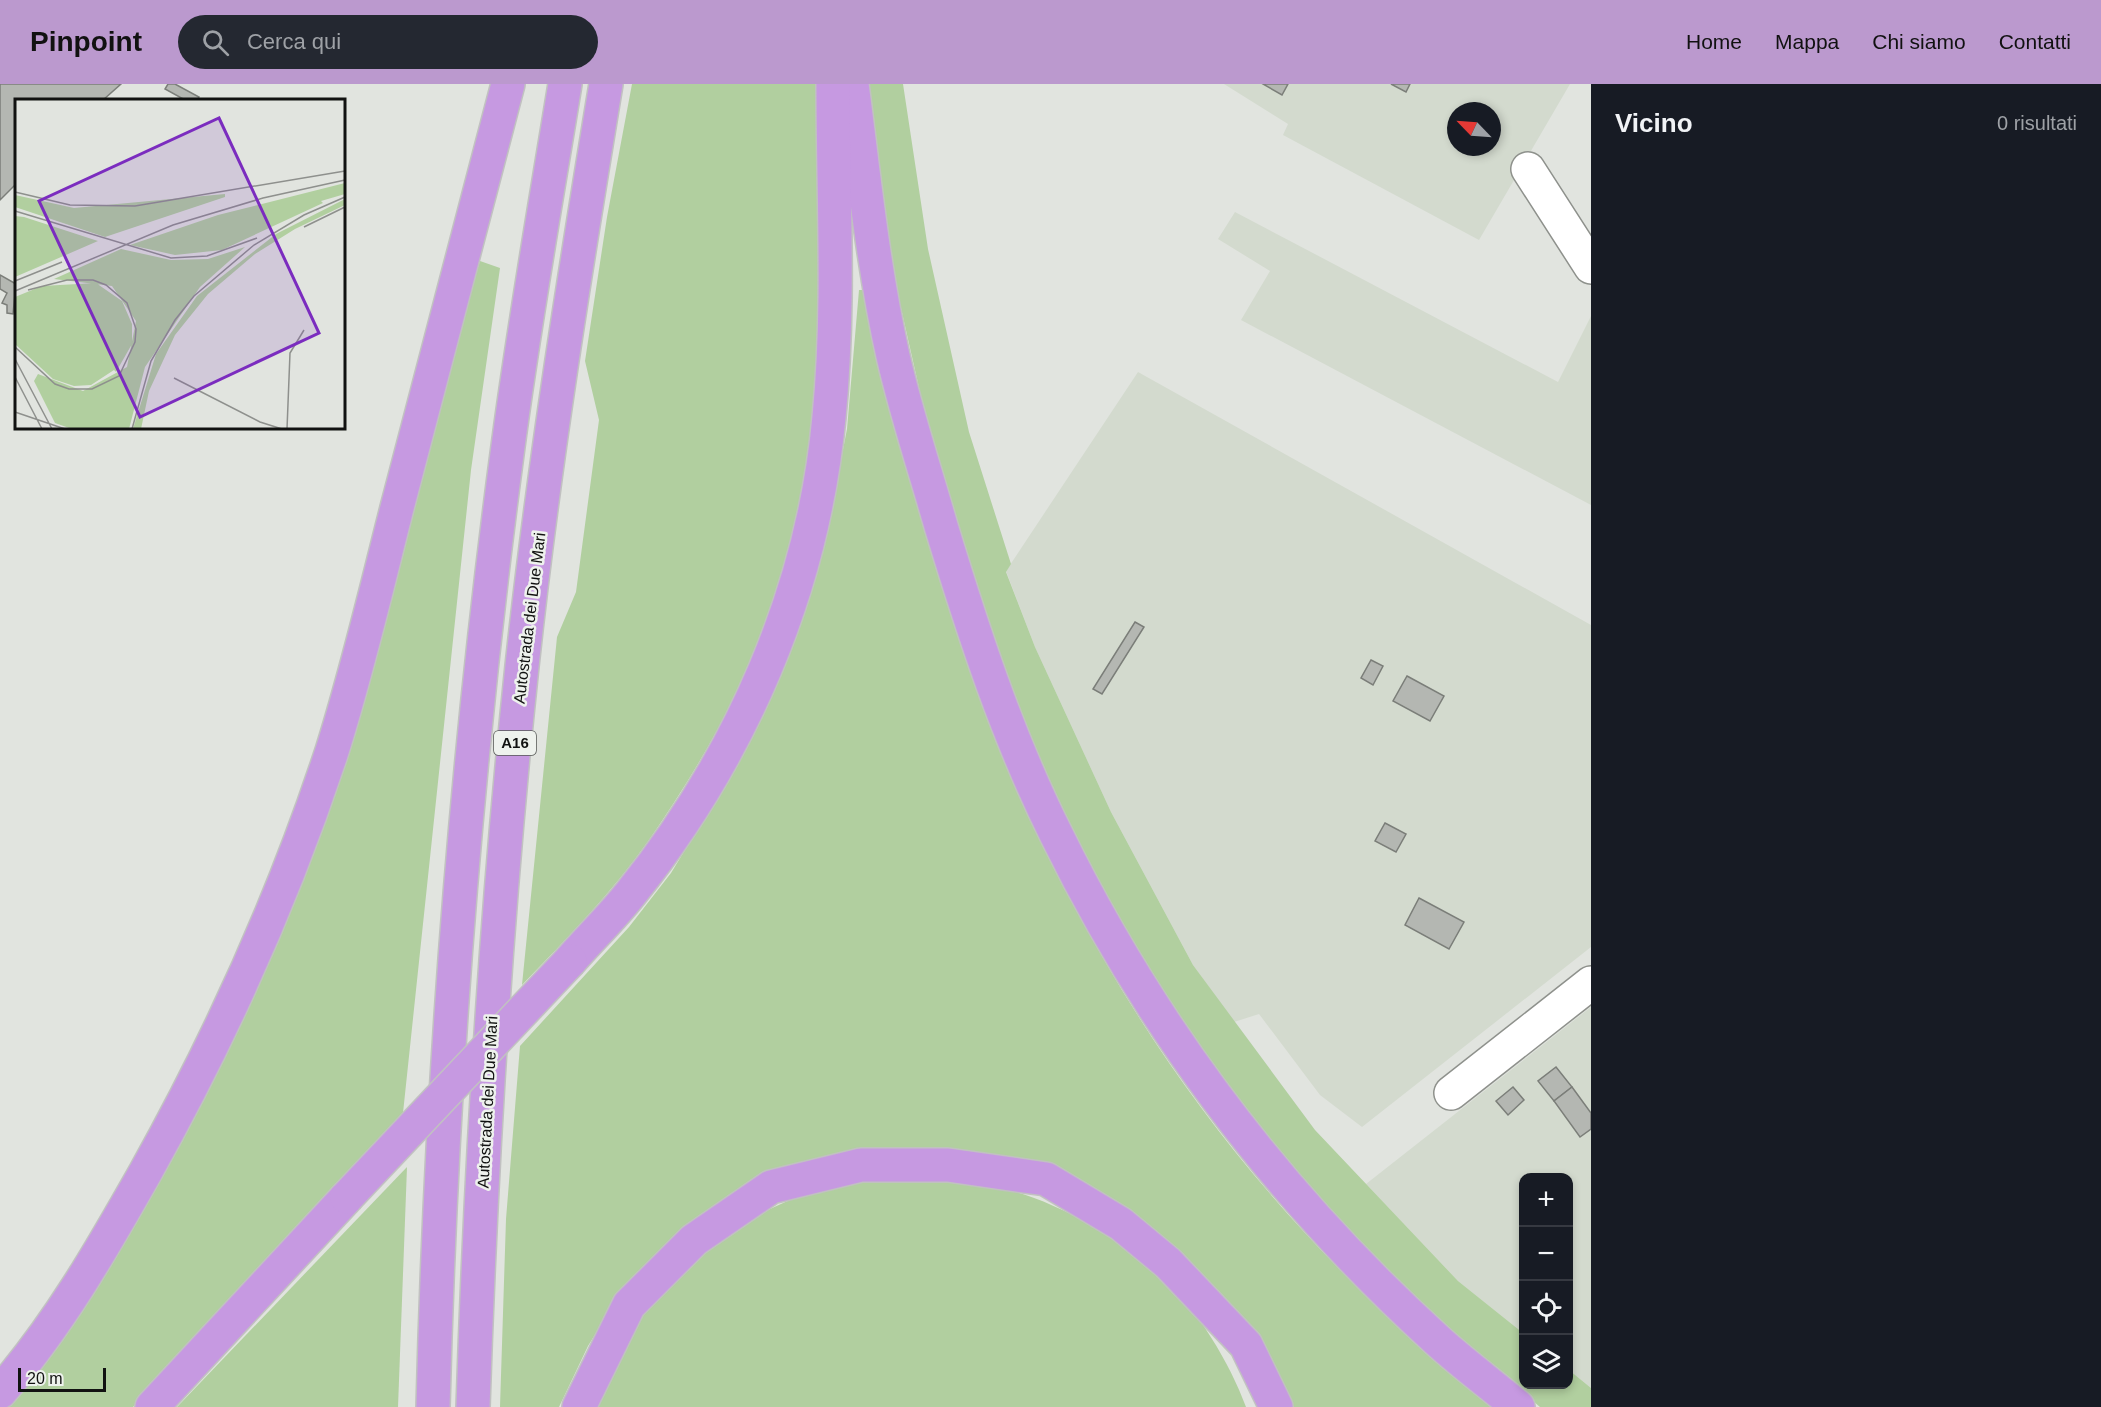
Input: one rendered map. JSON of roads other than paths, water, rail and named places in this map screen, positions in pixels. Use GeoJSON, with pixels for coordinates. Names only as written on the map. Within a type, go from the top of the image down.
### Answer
{"type":"FeatureCollection","features":[{"type":"Feature","properties":{"kind":"highway"},"geometry":{"type":"LineString","coordinates":[[0,1392],[61,1311],[112,1231],[166,1136],[222,1024],[262,936],[295,853],[331,752],[361,655],[508,84]]}},
{"type":"Feature","properties":{"kind":"highway","name":"A16"},"geometry":{"type":"LineString","coordinates":[[433,1407],[447,1085],[463,872],[483,661],[507,453],[566,84]]}},
{"type":"Feature","properties":{"kind":"highway","name":"Autostrada dei Due Mari"},"geometry":{"type":"LineString","coordinates":[[472,1407],[488,1084],[502,874],[521,677],[547,458],[606,84]]}},
{"type":"Feature","properties":{"kind":"highway"},"geometry":{"type":"LineString","coordinates":[[152,1407],[630,894],[680,826],[714,771],[769,660],[807,547],[829,419],[836,272],[833,84]]}},
{"type":"Feature","properties":{"kind":"highway"},"geometry":{"type":"LineString","coordinates":[[852,84],[872,234],[894,357],[968,615],[1012,736],[1054,832],[1101,923],[1155,1012],[1217,1101],[1282,1181],[1358,1263],[1437,1340],[1518,1407]]}},
{"type":"Feature","properties":{"kind":"highway"},"geometry":{"type":"LineString","coordinates":[[579,1407],[629,1305],[694,1240],[771,1187],[861,1165],[948,1165],[1046,1179],[1121,1224],[1168,1263],[1246,1345],[1276,1407]]}},
{"type":"Feature","properties":{"kind":"lane"},"geometry":{"type":"LineString","coordinates":[[1528,169],[1591,267]]}},
{"type":"Feature","properties":{"kind":"lane"},"geometry":{"type":"LineString","coordinates":[[1451,1093],[1591,983]]}}]}
